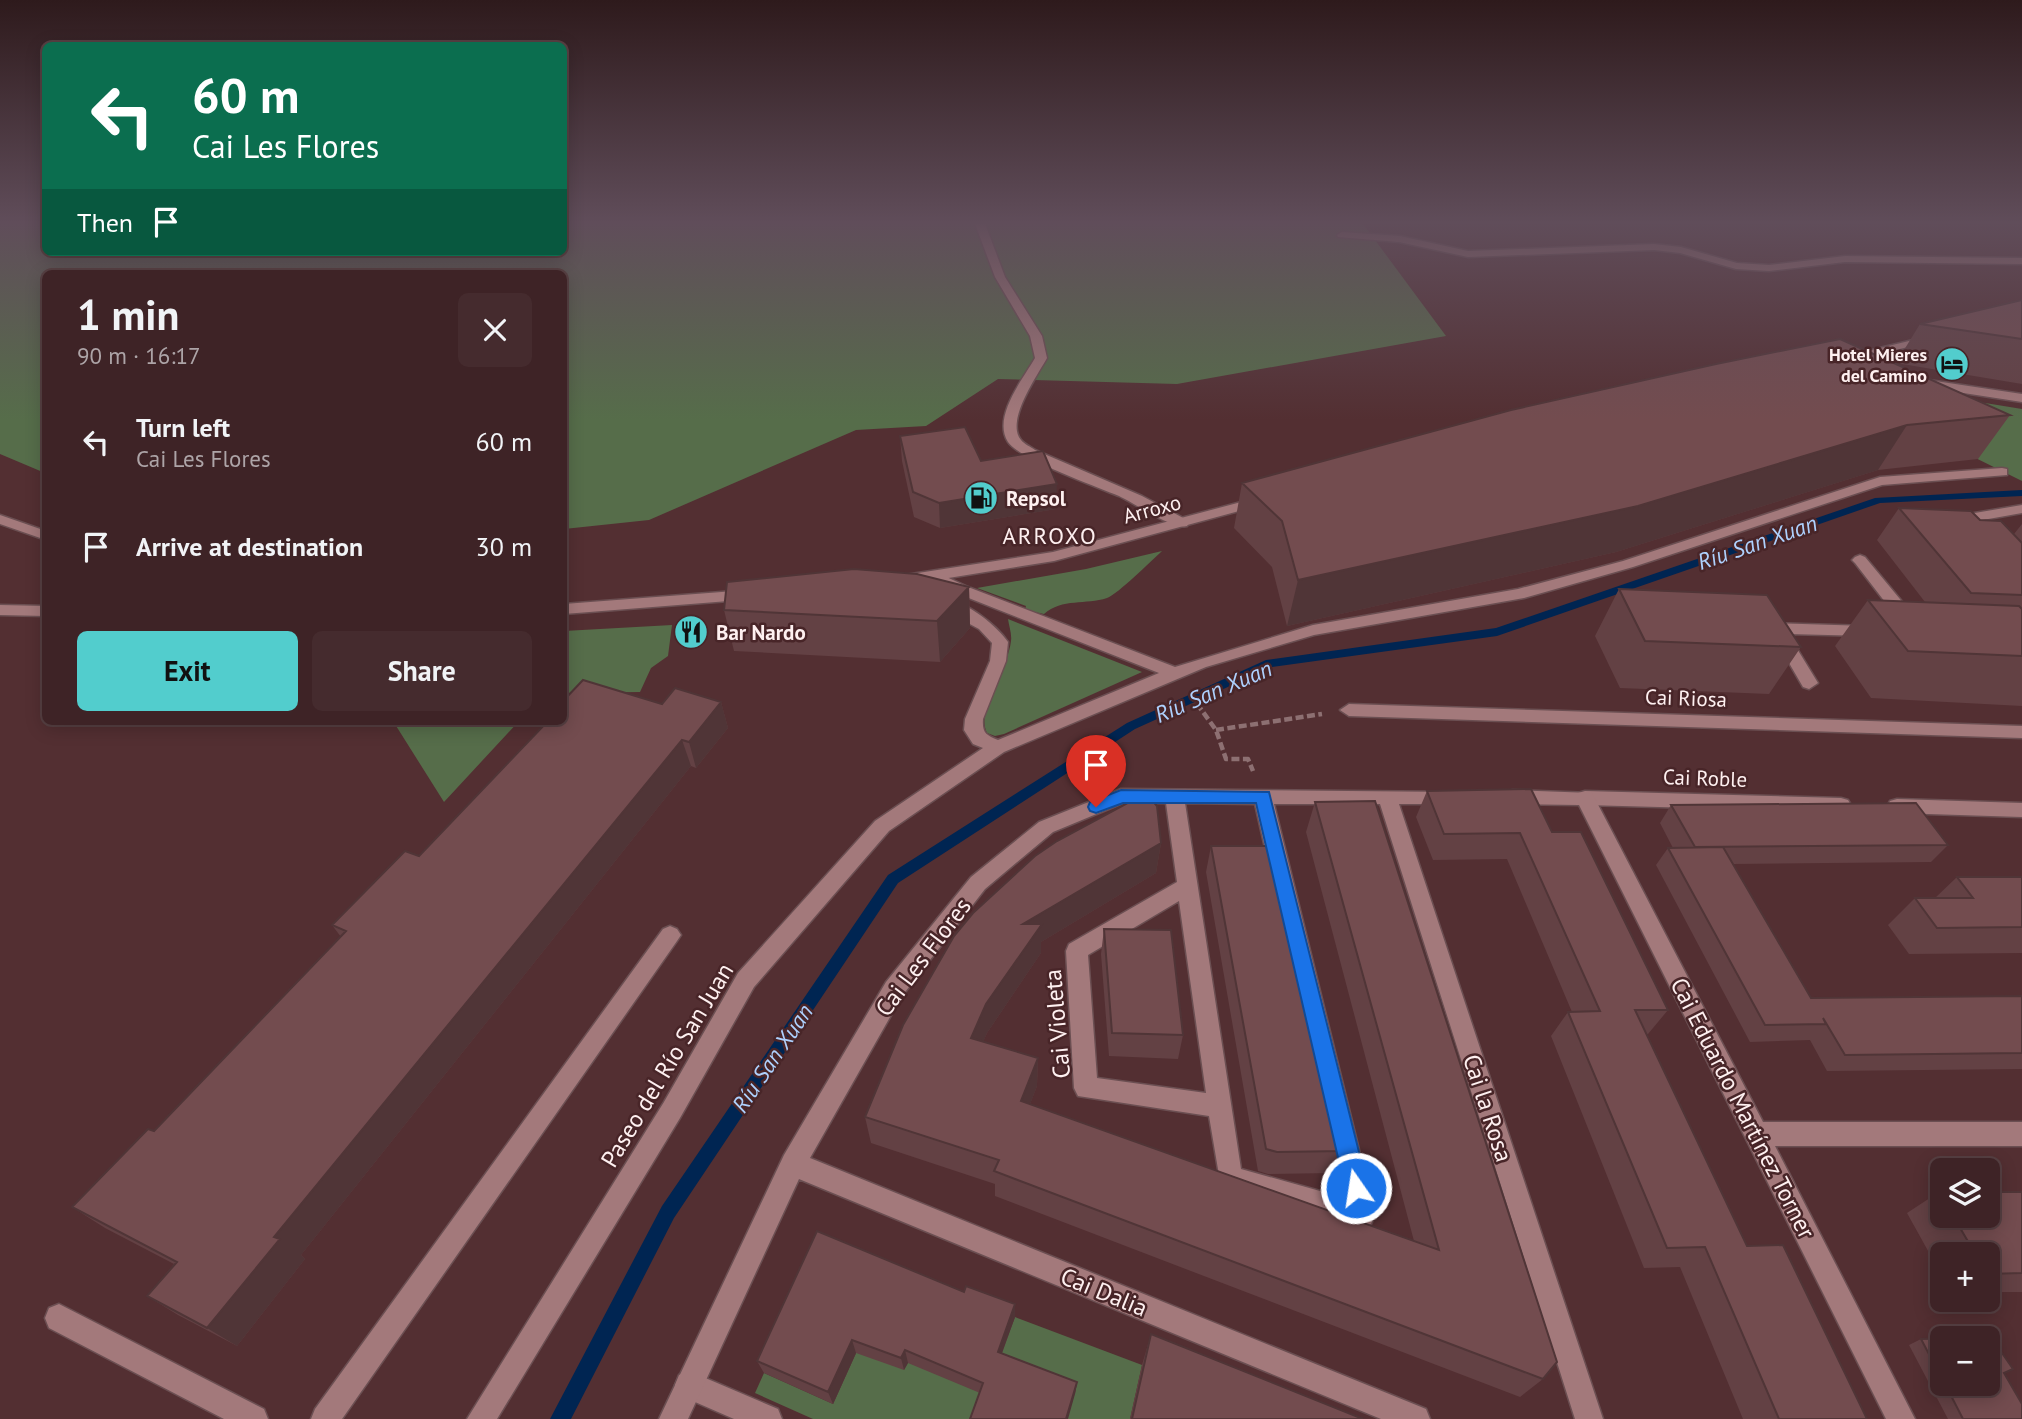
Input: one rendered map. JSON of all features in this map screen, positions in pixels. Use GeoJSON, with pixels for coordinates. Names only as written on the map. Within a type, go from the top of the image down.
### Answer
{"type":"FeatureCollection","features":[{"type":"Feature","properties":{"kind":"street"},"geometry":{"type":"LineString","coordinates":[[1006,287],[1036,336],[1041,358],[1014,407],[1010,428],[1014,441],[1030,453],[1137,499],[1182,523]]}},
{"type":"Feature","properties":{"kind":"street"},"geometry":{"type":"LineString","coordinates":[[1837,360],[1943,337]]}},
{"type":"Feature","properties":{"kind":"street"},"geometry":{"type":"LineString","coordinates":[[1903,380],[2022,398]]}},
{"type":"Feature","properties":{"kind":"street","name":"Paseo del Río San Juan"},"geometry":{"type":"LineString","coordinates":[[481,1419],[672,1110],[746,979],[882,826],[998,747],[1200,663],[1313,630],[1518,594],[1628,564],[1880,481],[2002,472]]}},
{"type":"Feature","properties":{"kind":"street","name":"Arroxo"},"geometry":{"type":"LineString","coordinates":[[998,747],[979,739],[973,730],[974,719],[998,661],[1000,642],[985,625],[897,580],[1054,556],[1272,497]]}},
{"type":"Feature","properties":{"kind":"street"},"geometry":{"type":"LineString","coordinates":[[1966,530],[1957,520],[2022,509]]}},
{"type":"Feature","properties":{"kind":"street"},"geometry":{"type":"LineString","coordinates":[[0,519],[42,535]]}},
{"type":"Feature","properties":{"kind":"street"},"geometry":{"type":"LineString","coordinates":[[1752,628],[1919,633],[1860,560]]}},
{"type":"Feature","properties":{"kind":"street"},"geometry":{"type":"LineString","coordinates":[[933,576],[962,590],[1175,673]]}},
{"type":"Feature","properties":{"kind":"street"},"geometry":{"type":"LineString","coordinates":[[567,609],[760,594]]}},
{"type":"Feature","properties":{"kind":"street"},"geometry":{"type":"LineString","coordinates":[[0,610],[42,611]]}},
{"type":"Feature","properties":{"kind":"street"},"geometry":{"type":"LineString","coordinates":[[1777,628],[1808,683]]}},
{"type":"Feature","properties":{"kind":"street","name":"Cai Riosa"},"geometry":{"type":"LineString","coordinates":[[1349,710],[2022,732]]}},
{"type":"Feature","properties":{"kind":"street","name":"Cai Les Flores"},"geometry":{"type":"LineString","coordinates":[[673,1419],[793,1164],[894,989],[978,883],[1046,827],[1121,796],[1387,797]]}},
{"type":"Feature","properties":{"kind":"street"},"geometry":{"type":"LineString","coordinates":[[1174,796],[1230,1178],[1362,1215],[1271,797]]}},
{"type":"Feature","properties":{"kind":"street"},"geometry":{"type":"LineString","coordinates":[[1387,797],[1466,797]]}},
{"type":"Feature","properties":{"kind":"street","name":"Cai la Rosa"},"geometry":{"type":"LineString","coordinates":[[1387,797],[1589,1419]]}},
{"type":"Feature","properties":{"kind":"street","name":"Cai Roble"},"geometry":{"type":"LineString","coordinates":[[1493,797],[1586,797],[2022,810]]}},
{"type":"Feature","properties":{"kind":"street","name":"Cai Eduardo Martínez Torner"},"geometry":{"type":"LineString","coordinates":[[1586,797],[1901,1419]]}},
{"type":"Feature","properties":{"kind":"street","name":"Cai Violeta"},"geometry":{"type":"LineString","coordinates":[[1186,887],[1077,951],[1086,1087],[1219,1106]]}},
{"type":"Feature","properties":{"kind":"street"},"geometry":{"type":"LineString","coordinates":[[325,1419],[670,935]]}},
{"type":"Feature","properties":{"kind":"street"},"geometry":{"type":"LineString","coordinates":[[1756,1134],[2022,1134]]}},
{"type":"Feature","properties":{"kind":"street","name":"Cai Dalia"},"geometry":{"type":"LineString","coordinates":[[793,1164],[1416,1419]]}},
{"type":"Feature","properties":{"kind":"street"},"geometry":{"type":"LineString","coordinates":[[59,1318],[254,1419]]}},
{"type":"Feature","properties":{"kind":"street"},"geometry":{"type":"LineString","coordinates":[[689,1385],[768,1419]]}},
{"type":"Feature","properties":{"kind":"path"},"geometry":{"type":"LineString","coordinates":[[1175,673],[1216,730],[1226,759],[1248,759]]}},
{"type":"Feature","properties":{"kind":"path"},"geometry":{"type":"LineString","coordinates":[[1216,730],[1349,710]]}},
{"type":"Feature","properties":{"kind":"green space"},"geometry":{"type":"Polygon","coordinates":[[[0,287],[42,287],[42,472],[0,454],[0,287]]]}},
{"type":"Feature","properties":{"kind":"green space"},"geometry":{"type":"Polygon","coordinates":[[[567,287],[1410,287],[1446,336],[1177,384],[998,379],[926,426],[856,430],[649,520],[567,529],[567,287]]]}},
{"type":"Feature","properties":{"kind":"green space"},"geometry":{"type":"Polygon","coordinates":[[[1844,380],[2022,409],[2022,481],[1820,381],[1844,380]]]}},
{"type":"Feature","properties":{"kind":"green space"},"geometry":{"type":"Polygon","coordinates":[[[1162,551],[1107,598],[1058,606],[1044,614],[1025,610],[1026,606],[977,588],[1086,569],[1162,551]]]}},
{"type":"Feature","properties":{"kind":"green space"},"geometry":{"type":"Polygon","coordinates":[[[1008,619],[1142,672],[1004,734],[995,736],[987,733],[985,712],[1009,652],[1011,633],[1008,619]]]}},
{"type":"Feature","properties":{"kind":"green space"},"geometry":{"type":"Polygon","coordinates":[[[672,625],[668,656],[651,668],[640,692],[567,693],[567,631],[672,625]]]}},
{"type":"Feature","properties":{"kind":"green space"},"geometry":{"type":"Polygon","coordinates":[[[396,725],[515,725],[444,802],[396,725]]]}},
{"type":"Feature","properties":{"kind":"green space"},"geometry":{"type":"Polygon","coordinates":[[[937,1294],[1008,1335],[1015,1317],[1142,1365],[1130,1419],[813,1419],[755,1393],[764,1373],[833,1404],[856,1353],[937,1294]]]}},
{"type":"Feature","properties":{"kind":"building"},"geometry":{"type":"Polygon","coordinates":[[[2022,300],[2022,339],[1920,324],[2022,300]]]}},
{"type":"Feature","properties":{"kind":"building"},"geometry":{"type":"Polygon","coordinates":[[[1840,339],[2010,415],[1907,425],[1638,506],[1298,580],[1282,521],[1242,483],[1511,410],[1840,339]]]}},
{"type":"Feature","properties":{"kind":"building"},"geometry":{"type":"Polygon","coordinates":[[[965,427],[981,461],[1043,451],[1057,484],[939,503],[913,492],[900,436],[965,427]]]}},
{"type":"Feature","properties":{"kind":"building"},"geometry":{"type":"Polygon","coordinates":[[[1899,508],[1971,511],[1980,520],[2001,521],[2022,543],[2022,595],[1971,593],[1899,508]]]}},
{"type":"Feature","properties":{"kind":"building"},"geometry":{"type":"Polygon","coordinates":[[[854,569],[917,574],[969,587],[937,621],[724,610],[727,582],[854,569]]]}},
{"type":"Feature","properties":{"kind":"building"},"geometry":{"type":"Polygon","coordinates":[[[1619,589],[1767,595],[1801,647],[1645,641],[1619,589]]]}},
{"type":"Feature","properties":{"kind":"building"},"geometry":{"type":"Polygon","coordinates":[[[1868,600],[2019,606],[2022,609],[2022,656],[1908,651],[1868,600]]]}},
{"type":"Feature","properties":{"kind":"building"},"geometry":{"type":"Polygon","coordinates":[[[583,680],[662,704],[675,688],[721,702],[689,742],[682,740],[274,1237],[280,1239],[207,1328],[147,1296],[177,1262],[72,1207],[148,1129],[154,1131],[346,931],[332,925],[405,851],[419,856],[544,725],[567,725],[567,697],[583,680]]]}},
{"type":"Feature","properties":{"kind":"building"},"geometry":{"type":"Polygon","coordinates":[[[1531,789],[1552,832],[1581,832],[1668,1010],[1635,1010],[1747,1246],[1783,1245],[1867,1419],[1779,1419],[1705,1247],[1667,1248],[1568,1012],[1600,1011],[1520,833],[1444,834],[1427,791],[1531,789]]]}},
{"type":"Feature","properties":{"kind":"building"},"geometry":{"type":"Polygon","coordinates":[[[1146,793],[1157,806],[1161,843],[1023,924],[1042,924],[986,1004],[971,1038],[1038,1058],[1021,1101],[1439,1250],[1315,802],[1375,801],[1557,1362],[1543,1379],[994,1171],[999,1160],[865,1117],[903,1025],[954,936],[973,913],[1035,856],[1057,841],[1146,793]]]}},
{"type":"Feature","properties":{"kind":"building"},"geometry":{"type":"Polygon","coordinates":[[[1916,803],[1948,845],[1695,847],[1671,805],[1916,803]]]}},
{"type":"Feature","properties":{"kind":"building"},"geometry":{"type":"Polygon","coordinates":[[[1211,846],[1272,846],[1343,1151],[1277,1152],[1266,1149],[1211,846]]]}},
{"type":"Feature","properties":{"kind":"building"},"geometry":{"type":"Polygon","coordinates":[[[1723,847],[1811,998],[2022,996],[2022,1053],[1845,1055],[1823,1018],[1826,1024],[1765,1025],[1668,848],[1723,847]]]}},
{"type":"Feature","properties":{"kind":"building"},"geometry":{"type":"Polygon","coordinates":[[[1957,877],[2022,877],[2022,927],[1937,928],[1915,898],[1973,898],[1957,877]]]}},
{"type":"Feature","properties":{"kind":"building"},"geometry":{"type":"Polygon","coordinates":[[[1104,929],[1171,930],[1183,1035],[1112,1033],[1104,929]]]}},
{"type":"Feature","properties":{"kind":"building"},"geometry":{"type":"Polygon","coordinates":[[[2000,1192],[2022,1192],[2022,1273],[2000,1274],[2000,1242],[1968,1242],[1960,1228],[2000,1228],[2000,1192]]]}},
{"type":"Feature","properties":{"kind":"building"},"geometry":{"type":"Polygon","coordinates":[[[817,1231],[964,1292],[966,1286],[1015,1304],[998,1352],[1077,1382],[1066,1419],[970,1419],[983,1383],[905,1350],[901,1358],[852,1340],[828,1392],[757,1361],[817,1231]]]}},
{"type":"Feature","properties":{"kind":"building"},"geometry":{"type":"Polygon","coordinates":[[[1151,1334],[1363,1419],[1132,1419],[1151,1334]]]}},
{"type":"Feature","properties":{"kind":"building"},"geometry":{"type":"Polygon","coordinates":[[[1921,1339],[1930,1339],[1930,1356],[1921,1339]]]}},
{"type":"Feature","properties":{"kind":"building"},"geometry":{"type":"Polygon","coordinates":[[[2000,1350],[2013,1369],[2004,1373],[2022,1404],[2022,1419],[1963,1419],[1951,1396],[2000,1396],[2000,1350]]]}},
{"type":"Feature","properties":{"kind":"waterway","name":"Ríu San Xuan"},"geometry":{"type":"LineString","coordinates":[[560,1419],[668,1212],[893,879],[1131,726],[1270,663],[1497,632],[1879,500],[2022,493]]}},
{"type":"Feature","properties":{"kind":"place","name":"Hotel Mieres del Camino"},"geometry":{"type":"Point","coordinates":[1952,364]}},
{"type":"Feature","properties":{"kind":"place","name":"Repsol"},"geometry":{"type":"Point","coordinates":[981,498]}},
{"type":"Feature","properties":{"kind":"place","name":"Bar Nardo"},"geometry":{"type":"Point","coordinates":[691,632]}},
{"type":"Feature","properties":{"kind":"district","name":"ARROXO"},"geometry":{"type":"Point","coordinates":[1050,535]}},
{"type":"Feature","properties":{"kind":"route"},"geometry":{"type":"LineString","coordinates":[[1096,807],[1121,796],[1263,796],[1356,1188]]}}]}
